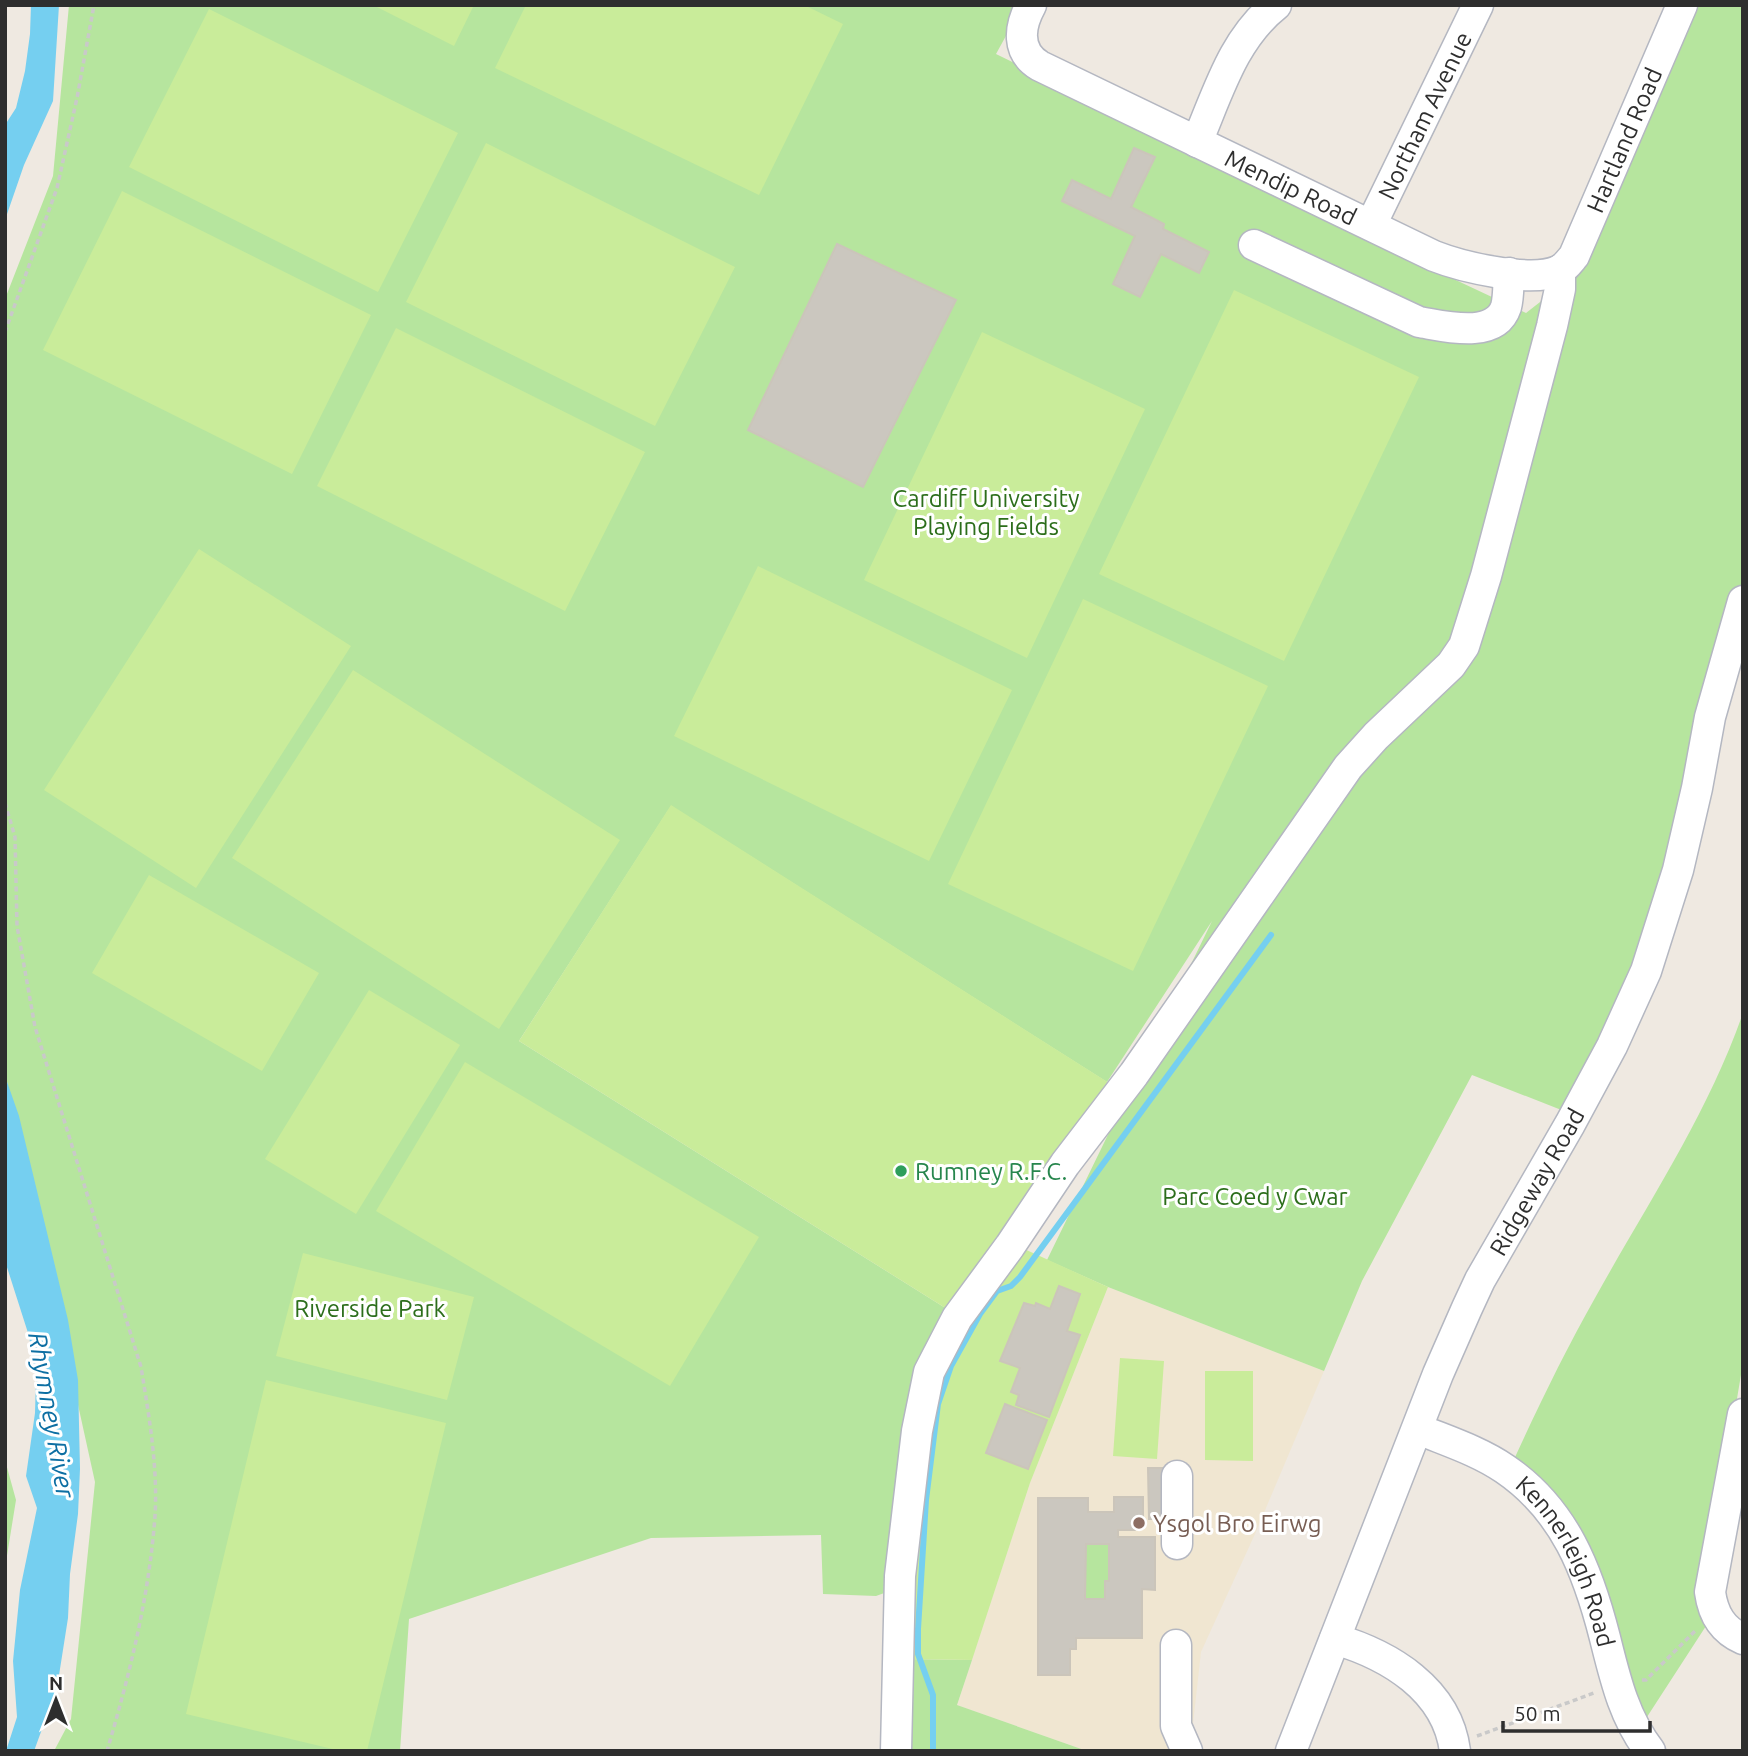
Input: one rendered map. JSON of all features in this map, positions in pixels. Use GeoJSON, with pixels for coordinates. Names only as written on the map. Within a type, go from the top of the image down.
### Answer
{"type":"FeatureCollection","features":[{"type":"Feature","properties":{"kind":"street","name":"Mendip Road"},"geometry":{"type":"LineString","coordinates":[[1031,5],[1021,31],[1024,48],[1033,62],[1449,262],[1509,273],[1539,274],[1560,270]]}},
{"type":"Feature","properties":{"kind":"street"},"geometry":{"type":"LineString","coordinates":[[1197,142],[1242,42],[1252,27],[1276,5]]}},
{"type":"Feature","properties":{"kind":"street","name":"Hartland Road"},"geometry":{"type":"LineString","coordinates":[[1560,270],[1574,256],[1682,5]]}},
{"type":"Feature","properties":{"kind":"street","name":"Northam Avenue"},"geometry":{"type":"LineString","coordinates":[[1371,225],[1469,8]]}},
{"type":"Feature","properties":{"kind":"street"},"geometry":{"type":"LineString","coordinates":[[1254,245],[1419,322],[1448,327],[1476,328],[1495,321],[1505,308],[1509,273]]}},
{"type":"Feature","properties":{"kind":"street"},"geometry":{"type":"LineString","coordinates":[[896,1751],[900,1576],[917,1431],[929,1372],[957,1318],[1065,1164],[1134,1074],[1348,766],[1376,736],[1436,681],[1459,655],[1486,576],[1552,326],[1560,289],[1560,270]]}},
{"type":"Feature","properties":{"kind":"street","name":"Ridgeway Road"},"geometry":{"type":"LineString","coordinates":[[1291,1751],[1438,1374],[1480,1280],[1612,1046],[1646,971],[1678,870],[1710,717],[1743,601]]}},
{"type":"Feature","properties":{"kind":"street"},"geometry":{"type":"LineString","coordinates":[[1743,1414],[1710,1592],[1714,1612],[1724,1627],[1743,1639]]}},
{"type":"Feature","properties":{"kind":"street","name":"Kennerleigh Road"},"geometry":{"type":"LineString","coordinates":[[1418,1429],[1481,1455],[1505,1469],[1542,1502],[1570,1539],[1588,1577],[1617,1685],[1631,1720],[1650,1751]]}},
{"type":"Feature","properties":{"kind":"street"},"geometry":{"type":"LineString","coordinates":[[1177,1476],[1177,1544]]}},
{"type":"Feature","properties":{"kind":"street"},"geometry":{"type":"LineString","coordinates":[[1335,1639],[1385,1658],[1413,1678],[1440,1709],[1448,1723],[1455,1748]]}},
{"type":"Feature","properties":{"kind":"street"},"geometry":{"type":"LineString","coordinates":[[1176,1645],[1176,1726],[1187,1751]]}},
{"type":"Feature","properties":{"kind":"path"},"geometry":{"type":"LineString","coordinates":[[5,331],[57,188],[94,5]]}},
{"type":"Feature","properties":{"kind":"path"},"geometry":{"type":"LineString","coordinates":[[5,803],[15,837],[17,926],[35,1027],[141,1367],[149,1416],[155,1479],[155,1515],[145,1600],[128,1678],[107,1751]]}},
{"type":"Feature","properties":{"kind":"path"},"geometry":{"type":"LineString","coordinates":[[1455,1748],[1634,1679],[1646,1681],[1714,1612]]}},
{"type":"Feature","properties":{"kind":"shaded area","name":"Ysgol Bro Eirwg"},"geometry":{"type":"Polygon","coordinates":[[[1108,1287],[1324,1371],[1255,1534],[1201,1652],[1190,1751],[1087,1751],[957,1705],[1030,1483],[1108,1287]]]}},
{"type":"Feature","properties":{"kind":"green space"},"geometry":{"type":"Polygon","coordinates":[[[69,5],[1023,5],[996,54],[1259,184],[1268,193],[1430,271],[1443,274],[1526,313],[1577,273],[1688,5],[1743,5],[1743,581],[1727,622],[1638,967],[1569,1113],[1472,1075],[1362,1281],[1324,1371],[1108,1287],[1047,1260],[1212,921],[1107,1082],[671,806],[519,1041],[947,1309],[887,1592],[876,1596],[823,1594],[821,1535],[651,1538],[409,1619],[400,1751],[54,1751],[71,1719],[95,1482],[5,1073],[5,299],[53,176],[69,5]]]}},
{"type":"Feature","properties":{"kind":"green space"},"geometry":{"type":"Polygon","coordinates":[[[373,5],[474,5],[454,46],[373,5]]]}},
{"type":"Feature","properties":{"kind":"green space"},"geometry":{"type":"Polygon","coordinates":[[[526,5],[804,5],[843,24],[759,195],[495,68],[526,5]]]}},
{"type":"Feature","properties":{"kind":"green space"},"geometry":{"type":"Polygon","coordinates":[[[209,9],[458,133],[378,292],[129,167],[209,9]]]}},
{"type":"Feature","properties":{"kind":"green space"},"geometry":{"type":"Polygon","coordinates":[[[486,143],[735,267],[655,426],[406,302],[486,143]]]}},
{"type":"Feature","properties":{"kind":"green space"},"geometry":{"type":"Polygon","coordinates":[[[122,191],[371,315],[292,474],[43,350],[122,191]]]}},
{"type":"Feature","properties":{"kind":"green space"},"geometry":{"type":"Polygon","coordinates":[[[1234,290],[1419,377],[1284,661],[1099,574],[1234,290]]]}},
{"type":"Feature","properties":{"kind":"green space"},"geometry":{"type":"Polygon","coordinates":[[[396,328],[645,452],[565,611],[317,486],[396,328]]]}},
{"type":"Feature","properties":{"kind":"green space","name":"Cardiff University Playing Fields"},"geometry":{"type":"Polygon","coordinates":[[[982,332],[1145,409],[1027,658],[864,580],[982,332]]]}},
{"type":"Feature","properties":{"kind":"green space"},"geometry":{"type":"Polygon","coordinates":[[[199,549],[351,646],[196,888],[44,790],[199,549]]]}},
{"type":"Feature","properties":{"kind":"green space"},"geometry":{"type":"Polygon","coordinates":[[[758,566],[1012,690],[929,861],[674,736],[758,566]]]}},
{"type":"Feature","properties":{"kind":"green space"},"geometry":{"type":"Polygon","coordinates":[[[1083,599],[1268,686],[1133,971],[948,884],[1083,599]]]}},
{"type":"Feature","properties":{"kind":"green space"},"geometry":{"type":"Polygon","coordinates":[[[353,670],[620,840],[499,1029],[232,858],[353,670]]]}},
{"type":"Feature","properties":{"kind":"green space","name":"Rumney R.F.C."},"geometry":{"type":"Polygon","coordinates":[[[671,805],[1128,1095],[1022,1248],[1108,1287],[1030,1483],[972,1660],[905,1659],[906,1577],[947,1309],[519,1041],[671,805]]]}},
{"type":"Feature","properties":{"kind":"green space"},"geometry":{"type":"Polygon","coordinates":[[[149,875],[319,973],[262,1071],[92,973],[149,875]]]}},
{"type":"Feature","properties":{"kind":"green space"},"geometry":{"type":"Polygon","coordinates":[[[369,990],[460,1045],[356,1214],[265,1159],[369,990]]]}},
{"type":"Feature","properties":{"kind":"green space"},"geometry":{"type":"Polygon","coordinates":[[[1743,1013],[1743,1363],[1718,1511],[1706,1626],[1645,1720],[1604,1605],[1511,1466],[1572,1339],[1694,1123],[1729,1050],[1743,1013]]]}},
{"type":"Feature","properties":{"kind":"green space"},"geometry":{"type":"Polygon","coordinates":[[[465,1062],[759,1237],[670,1386],[376,1211],[465,1062]]]}},
{"type":"Feature","properties":{"kind":"green space","name":"Riverside Park"},"geometry":{"type":"Polygon","coordinates":[[[303,1253],[474,1297],[447,1400],[276,1356],[303,1253]]]}},
{"type":"Feature","properties":{"kind":"green space"},"geometry":{"type":"Polygon","coordinates":[[[1120,1358],[1164,1361],[1157,1459],[1113,1456],[1120,1358]]]}},
{"type":"Feature","properties":{"kind":"green space"},"geometry":{"type":"Polygon","coordinates":[[[1205,1371],[1253,1371],[1253,1461],[1205,1460],[1205,1371]]]}},
{"type":"Feature","properties":{"kind":"green space"},"geometry":{"type":"Polygon","coordinates":[[[266,1380],[446,1423],[367,1751],[341,1751],[186,1714],[266,1380]]]}},
{"type":"Feature","properties":{"kind":"green space"},"geometry":{"type":"Polygon","coordinates":[[[5,1460],[16,1500],[5,1568],[5,1460]]]}},
{"type":"Feature","properties":{"kind":"green space"},"geometry":{"type":"Polygon","coordinates":[[[1086,1544],[1109,1544],[1109,1581],[1105,1581],[1105,1599],[1085,1599],[1086,1544]]]}},
{"type":"Feature","properties":{"kind":"green space"},"geometry":{"type":"Polygon","coordinates":[[[905,1659],[972,1660],[957,1705],[1087,1751],[904,1751],[905,1659]]]}},
{"type":"Feature","properties":{"kind":"water"},"geometry":{"type":"Polygon","coordinates":[[[31,5],[59,5],[53,101],[24,165],[5,220],[5,125],[16,108],[25,71],[31,5]]]}},
{"type":"Feature","properties":{"kind":"water","name":"Rhymney River"},"geometry":{"type":"Polygon","coordinates":[[[5,1076],[19,1116],[68,1320],[78,1380],[80,1469],[68,1618],[57,1688],[34,1751],[6,1751],[17,1717],[13,1661],[20,1590],[37,1508],[26,1476],[35,1413],[36,1379],[29,1336],[5,1261],[5,1076]]]}},
{"type":"Feature","properties":{"kind":"building"},"geometry":{"type":"Polygon","coordinates":[[[1134,148],[1155,157],[1131,207],[1164,224],[1163,229],[1209,252],[1199,273],[1161,254],[1140,297],[1113,284],[1135,236],[1062,201],[1072,180],[1111,199],[1134,148]]]}},
{"type":"Feature","properties":{"kind":"building"},"geometry":{"type":"Polygon","coordinates":[[[837,244],[956,300],[863,487],[748,430],[837,244]]]}},
{"type":"Feature","properties":{"kind":"building"},"geometry":{"type":"Polygon","coordinates":[[[1059,1286],[1080,1294],[1067,1331],[1080,1335],[1049,1417],[1016,1405],[1019,1395],[1011,1392],[1020,1368],[1000,1361],[1024,1303],[1035,1306],[1036,1303],[1050,1309],[1059,1286]]]}},
{"type":"Feature","properties":{"kind":"building"},"geometry":{"type":"Polygon","coordinates":[[[1005,1404],[1047,1420],[1028,1469],[986,1453],[1005,1404]]]}},
{"type":"Feature","properties":{"kind":"building"},"geometry":{"type":"Polygon","coordinates":[[[1148,1468],[1168,1468],[1168,1519],[1149,1519],[1148,1468]]]}},
{"type":"Feature","properties":{"kind":"building"},"geometry":{"type":"Polygon","coordinates":[[[1114,1497],[1143,1497],[1143,1518],[1135,1518],[1135,1530],[1118,1530],[1118,1537],[1155,1537],[1155,1590],[1142,1589],[1142,1638],[1076,1638],[1076,1649],[1070,1649],[1070,1675],[1038,1675],[1038,1498],[1088,1498],[1088,1512],[1114,1512],[1114,1497]],[[1086,1544],[1085,1599],[1105,1599],[1105,1581],[1109,1581],[1109,1544],[1086,1544]]]}},
{"type":"Feature","properties":{"kind":"waterway"},"geometry":{"type":"LineString","coordinates":[[933,1751],[933,1695],[918,1654],[918,1629],[926,1500],[938,1404],[951,1366],[980,1314],[997,1291],[1011,1286],[1020,1277],[1271,935]]}},
{"type":"Feature","properties":{"kind":"place","name":"Rumney R.F.C."},"geometry":{"type":"Point","coordinates":[901,1171]}},
{"type":"Feature","properties":{"kind":"place","name":"Ysgol Bro Eirwg"},"geometry":{"type":"Point","coordinates":[1139,1523]}},
{"type":"Feature","properties":{"kind":"park label","name":"Parc Coed y Cwar"},"geometry":{"type":"Point","coordinates":[1255,1196]}}]}
